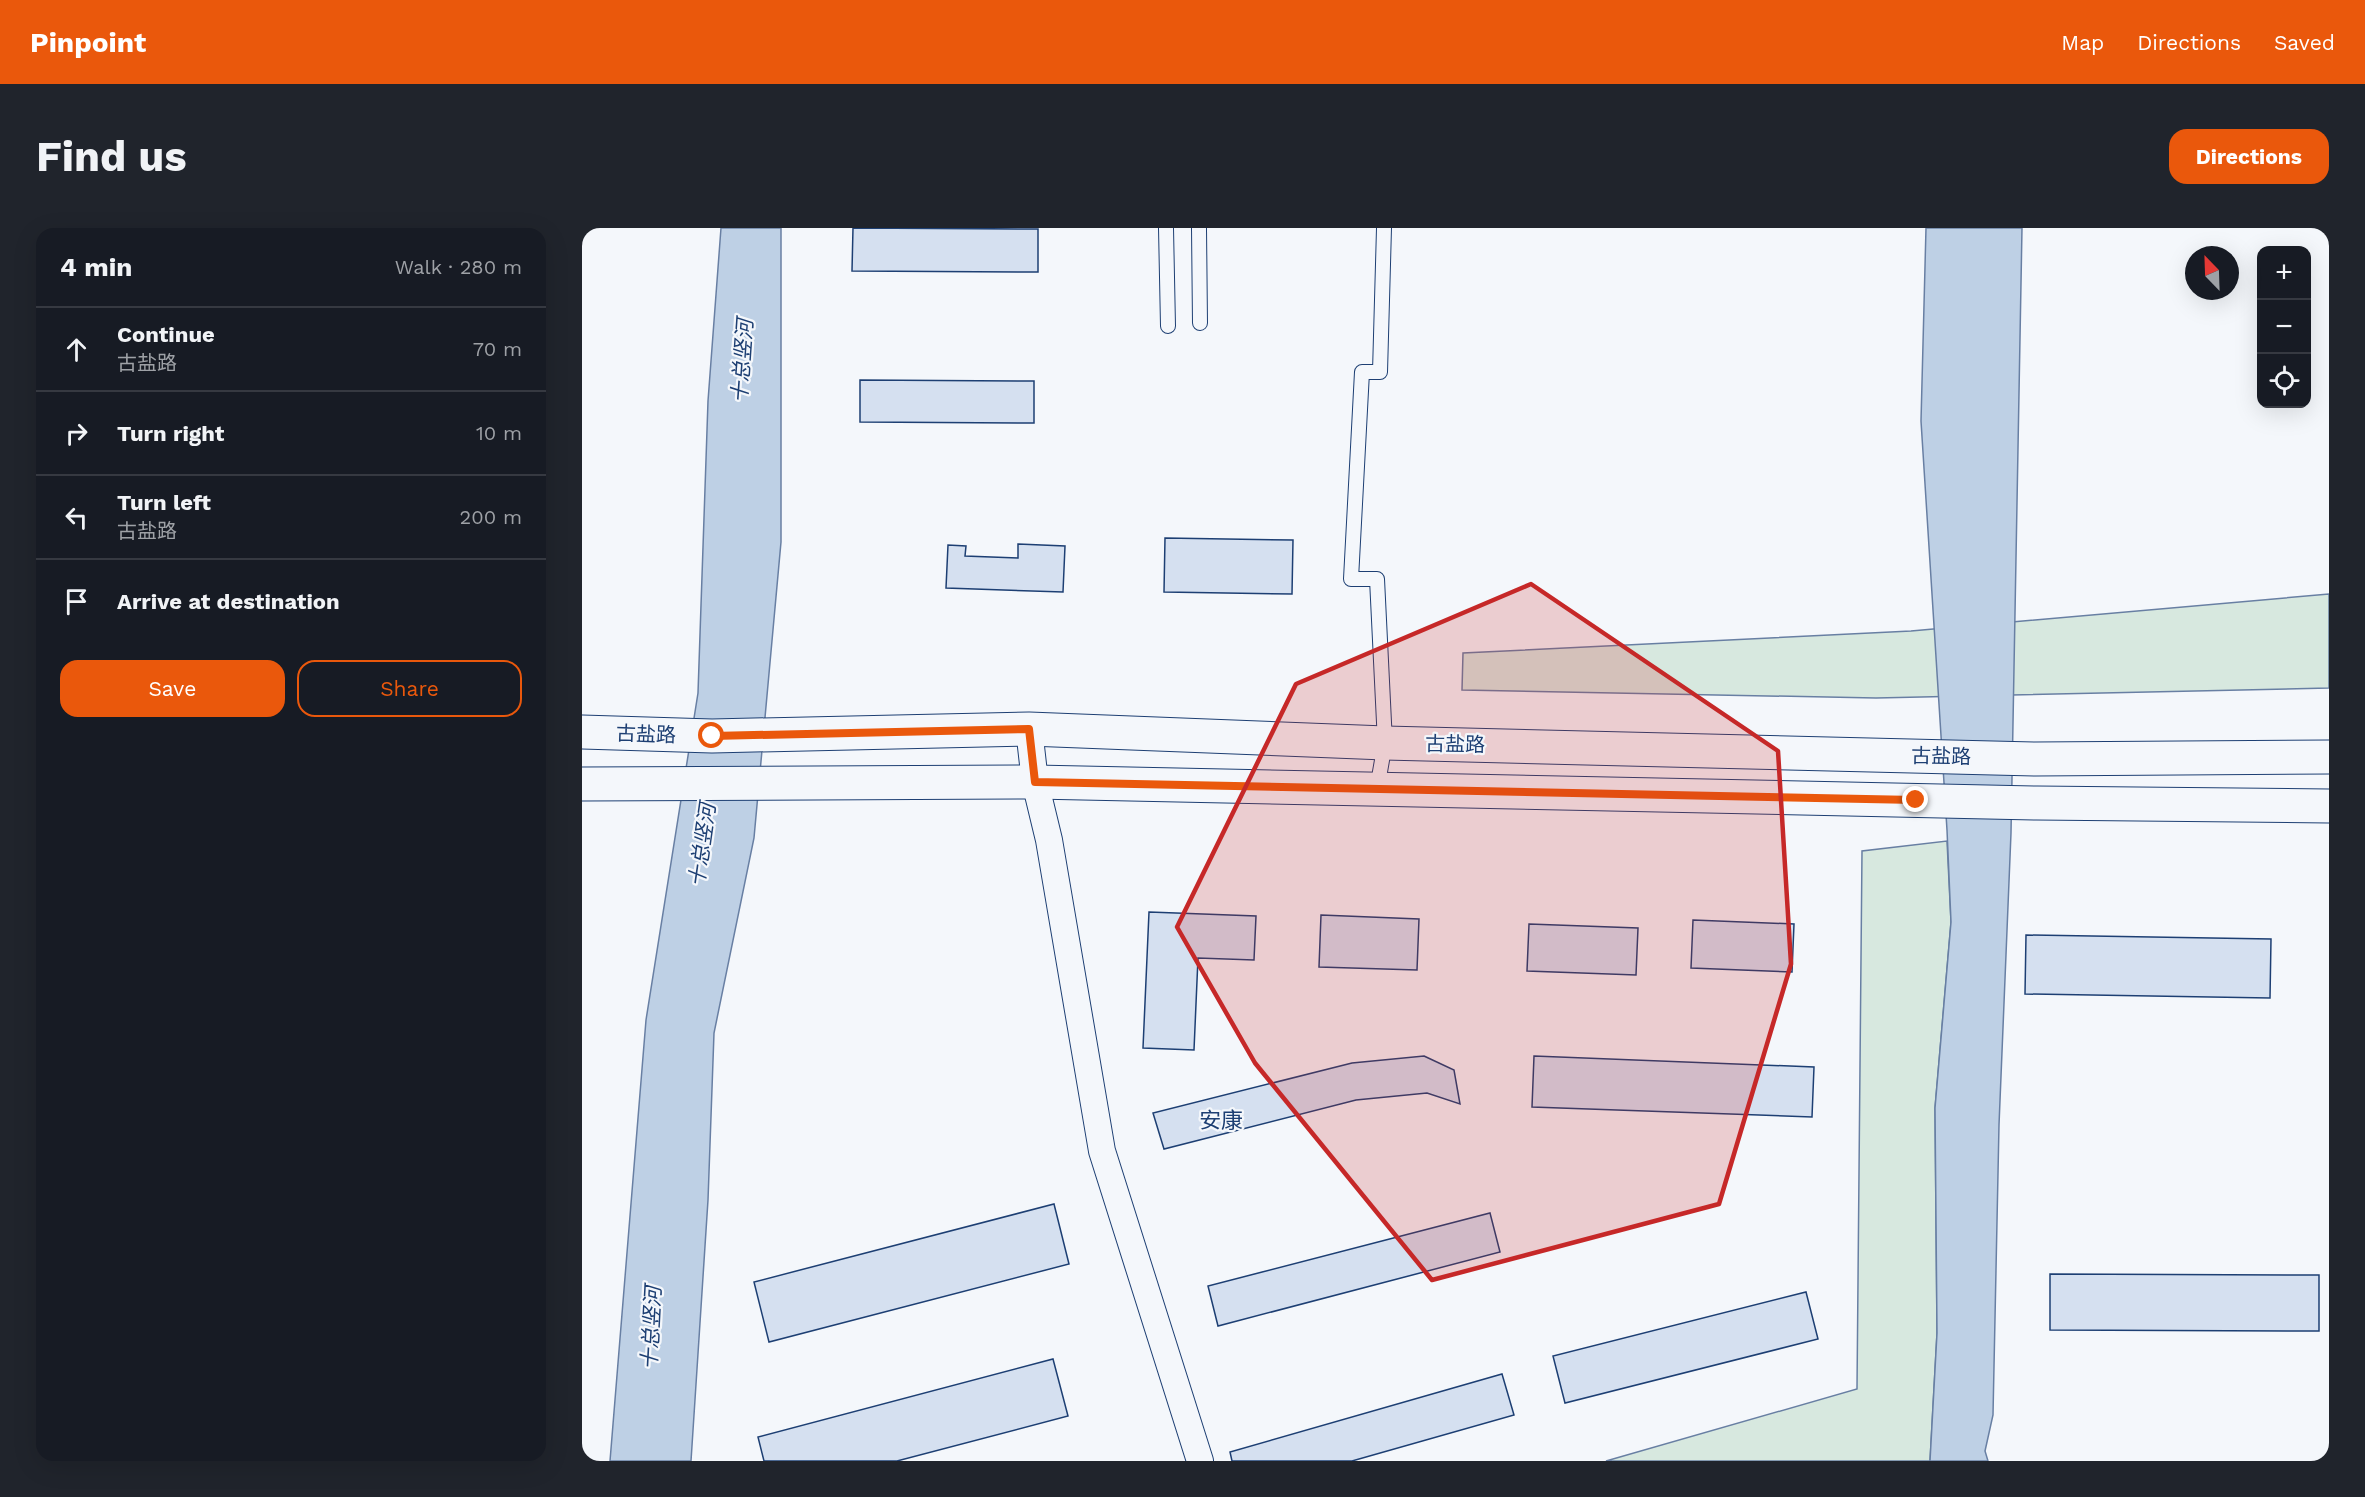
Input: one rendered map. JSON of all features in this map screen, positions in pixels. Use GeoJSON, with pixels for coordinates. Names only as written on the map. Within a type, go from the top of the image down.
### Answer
{"type":"FeatureCollection","features":[{"type":"Feature","properties":{"kind":"street","name":"古盐路"},"geometry":{"type":"LineString","coordinates":[[582,732],[712,736],[1029,729],[1385,743],[2036,759],[2329,757]]}},
{"type":"Feature","properties":{"kind":"street"},"geometry":{"type":"LineString","coordinates":[[1029,729],[1035,782],[1049,840],[1102,1151],[1200,1461]]}},
{"type":"Feature","properties":{"kind":"street"},"geometry":{"type":"LineString","coordinates":[[582,784],[1035,782],[2037,803],[2329,806]]}},
{"type":"Feature","properties":{"kind":"lane"},"geometry":{"type":"LineString","coordinates":[[1166,228],[1168,326]]}},
{"type":"Feature","properties":{"kind":"lane"},"geometry":{"type":"LineString","coordinates":[[1199,228],[1200,323]]}},
{"type":"Feature","properties":{"kind":"lane"},"geometry":{"type":"LineString","coordinates":[[1377,789],[1385,743],[1377,579],[1351,579],[1362,372],[1380,372],[1384,228]]}},
{"type":"Feature","properties":{"kind":"highlighted area"},"geometry":{"type":"Polygon","coordinates":[[[1531,584],[1778,751],[1791,964],[1719,1204],[1432,1280],[1255,1063],[1177,927],[1296,684],[1531,584]]]}},
{"type":"Feature","properties":{"kind":"shaded area"},"geometry":{"type":"Polygon","coordinates":[[[2329,594],[2329,688],[1876,698],[1462,690],[1463,653],[1911,631],[2329,594]]]}},
{"type":"Feature","properties":{"kind":"shaded area"},"geometry":{"type":"Polygon","coordinates":[[[1947,841],[1951,922],[1935,1108],[1937,1333],[1930,1461],[1606,1461],[1857,1389],[1862,851],[1947,841]]]}},
{"type":"Feature","properties":{"kind":"water","name":"十总竖河"},"geometry":{"type":"Polygon","coordinates":[[[721,228],[781,228],[781,542],[754,838],[714,1033],[708,1200],[691,1461],[610,1461],[646,1020],[698,693],[708,401],[721,228]]]}},
{"type":"Feature","properties":{"kind":"water"},"geometry":{"type":"Polygon","coordinates":[[[1926,228],[2022,228],[2011,833],[1999,1125],[1993,1415],[1985,1451],[1988,1461],[1930,1461],[1937,1333],[1935,1108],[1951,922],[1921,421],[1926,228]]]}},
{"type":"Feature","properties":{"kind":"building"},"geometry":{"type":"Polygon","coordinates":[[[853,228],[1038,229],[1038,272],[852,271],[853,228]]]}},
{"type":"Feature","properties":{"kind":"building"},"geometry":{"type":"Polygon","coordinates":[[[860,380],[1034,381],[1034,423],[860,422],[860,380]]]}},
{"type":"Feature","properties":{"kind":"building"},"geometry":{"type":"Polygon","coordinates":[[[1165,538],[1293,540],[1292,594],[1164,592],[1165,538]]]}},
{"type":"Feature","properties":{"kind":"building"},"geometry":{"type":"Polygon","coordinates":[[[1018,544],[1065,546],[1063,592],[946,588],[948,545],[966,546],[965,556],[1018,558],[1018,544]]]}},
{"type":"Feature","properties":{"kind":"building"},"geometry":{"type":"Polygon","coordinates":[[[1149,912],[1256,916],[1254,960],[1198,958],[1194,1050],[1143,1048],[1149,912]]]}},
{"type":"Feature","properties":{"kind":"building"},"geometry":{"type":"Polygon","coordinates":[[[1321,915],[1419,919],[1417,970],[1319,967],[1321,915]]]}},
{"type":"Feature","properties":{"kind":"building"},"geometry":{"type":"Polygon","coordinates":[[[1693,920],[1794,924],[1792,972],[1691,968],[1693,920]]]}},
{"type":"Feature","properties":{"kind":"building"},"geometry":{"type":"Polygon","coordinates":[[[1529,924],[1638,928],[1636,975],[1527,971],[1529,924]]]}},
{"type":"Feature","properties":{"kind":"building"},"geometry":{"type":"Polygon","coordinates":[[[2026,935],[2271,939],[2270,998],[2025,994],[2026,935]]]}},
{"type":"Feature","properties":{"kind":"building"},"geometry":{"type":"Polygon","coordinates":[[[1424,1056],[1454,1070],[1460,1104],[1427,1093],[1356,1100],[1164,1149],[1153,1113],[1352,1063],[1424,1056]]]}},
{"type":"Feature","properties":{"kind":"building"},"geometry":{"type":"Polygon","coordinates":[[[1534,1056],[1814,1067],[1812,1117],[1532,1107],[1534,1056]]]}},
{"type":"Feature","properties":{"kind":"building"},"geometry":{"type":"Polygon","coordinates":[[[1054,1204],[1069,1264],[769,1342],[754,1282],[1054,1204]]]}},
{"type":"Feature","properties":{"kind":"building"},"geometry":{"type":"Polygon","coordinates":[[[1490,1213],[1500,1252],[1218,1326],[1208,1286],[1490,1213]]]}},
{"type":"Feature","properties":{"kind":"building"},"geometry":{"type":"Polygon","coordinates":[[[2050,1274],[2319,1275],[2319,1331],[2050,1330],[2050,1274]]]}},
{"type":"Feature","properties":{"kind":"building"},"geometry":{"type":"Polygon","coordinates":[[[1806,1292],[1818,1339],[1565,1403],[1553,1356],[1806,1292]]]}},
{"type":"Feature","properties":{"kind":"building"},"geometry":{"type":"Polygon","coordinates":[[[1053,1359],[1068,1416],[897,1461],[764,1461],[758,1437],[1053,1359]]]}},
{"type":"Feature","properties":{"kind":"building"},"geometry":{"type":"Polygon","coordinates":[[[1502,1374],[1514,1415],[1352,1461],[1232,1461],[1230,1452],[1502,1374]]]}},
{"type":"Feature","properties":{"kind":"district","name":"安康"},"geometry":{"type":"Point","coordinates":[1221,1120]}},
{"type":"Feature","properties":{"kind":"route"},"geometry":{"type":"LineString","coordinates":[[712,736],[1029,729],[1035,782],[1916,800]]}}]}
